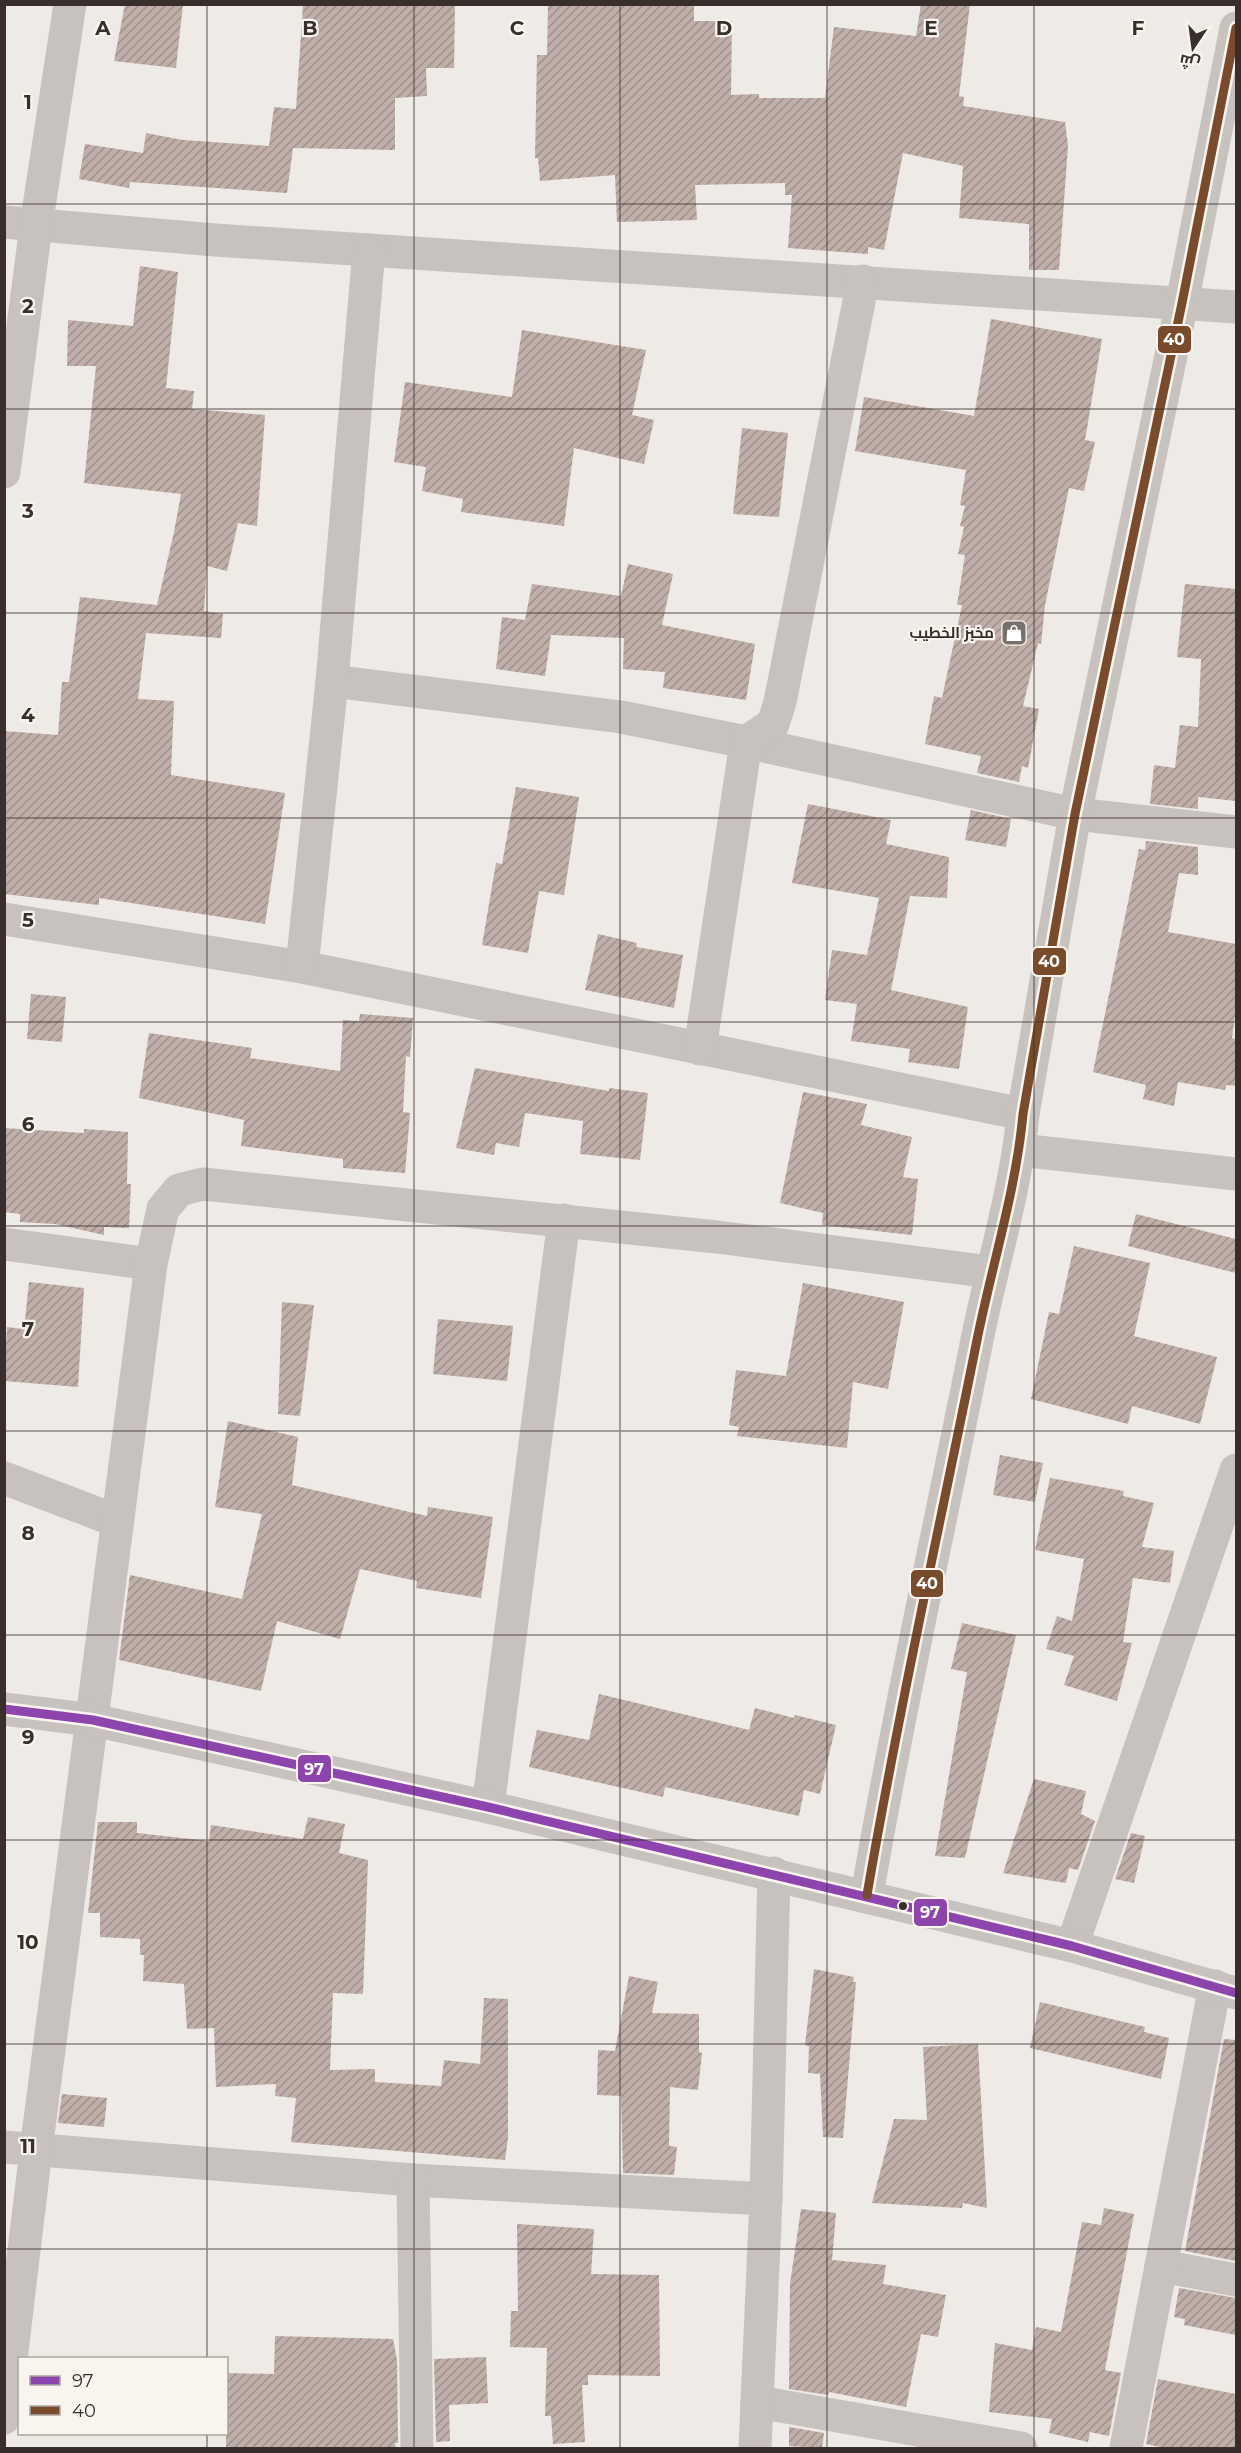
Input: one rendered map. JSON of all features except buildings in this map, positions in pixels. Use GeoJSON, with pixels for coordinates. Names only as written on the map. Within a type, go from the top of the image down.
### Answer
{"type":"FeatureCollection","features":[{"type":"Feature","properties":{"kind":"street"},"geometry":{"type":"LineString","coordinates":[[4,472],[20,224],[70,4]]}},
{"type":"Feature","properties":{"kind":"street"},"geometry":{"type":"LineString","coordinates":[[867,1895],[882,1805],[991,1272],[1020,1150],[1023,1114],[1075,814],[1182,303],[1236,28]]}},
{"type":"Feature","properties":{"kind":"street"},"geometry":{"type":"LineString","coordinates":[[20,224],[369,250],[1236,307]]}},
{"type":"Feature","properties":{"kind":"street"},"geometry":{"type":"LineString","coordinates":[[302,967],[332,681],[369,250]]}},
{"type":"Feature","properties":{"kind":"street"},"geometry":{"type":"LineString","coordinates":[[700,1049],[747,742],[773,724],[780,702],[863,281]]}},
{"type":"Feature","properties":{"kind":"street"},"geometry":{"type":"LineString","coordinates":[[332,681],[621,717],[747,742],[1075,814],[1236,832]]}},
{"type":"Feature","properties":{"kind":"street"},"geometry":{"type":"LineString","coordinates":[[4,919],[302,967],[1023,1114]]}},
{"type":"Feature","properties":{"kind":"street"},"geometry":{"type":"LineString","coordinates":[[1020,1150],[1236,1174]]}},
{"type":"Feature","properties":{"kind":"street"},"geometry":{"type":"LineString","coordinates":[[4,2418],[20,2149],[93,1720],[151,1264],[163,1209],[179,1190],[203,1184],[564,1220],[991,1272]]}},
{"type":"Feature","properties":{"kind":"street"},"geometry":{"type":"LineString","coordinates":[[488,1806],[564,1220]]}},
{"type":"Feature","properties":{"kind":"street"},"geometry":{"type":"LineString","coordinates":[[4,1244],[151,1264]]}},
{"type":"Feature","properties":{"kind":"street"},"geometry":{"type":"LineString","coordinates":[[1072,1946],[1231,1506],[1236,1470]]}},
{"type":"Feature","properties":{"kind":"street"},"geometry":{"type":"LineString","coordinates":[[4,1478],[117,1521]]}},
{"type":"Feature","properties":{"kind":"street"},"geometry":{"type":"LineString","coordinates":[[4,1709],[93,1720],[488,1806],[867,1895],[1072,1946],[1226,1990],[1161,2266],[1126,2448]]}},
{"type":"Feature","properties":{"kind":"street"},"geometry":{"type":"LineString","coordinates":[[755,2448],[766,2199],[774,1873]]}},
{"type":"Feature","properties":{"kind":"street"},"geometry":{"type":"LineString","coordinates":[[20,2149],[413,2180],[766,2199]]}},
{"type":"Feature","properties":{"kind":"street"},"geometry":{"type":"LineString","coordinates":[[413,2180],[417,2448]]}},
{"type":"Feature","properties":{"kind":"street"},"geometry":{"type":"LineString","coordinates":[[1161,2266],[1236,2280]]}},
{"type":"Feature","properties":{"kind":"street"},"geometry":{"type":"LineString","coordinates":[[757,2402],[1021,2448]]}},
{"type":"Feature","properties":{"kind":"transit line","name":"40"},"geometry":{"type":"LineString","coordinates":[[867,1895],[920,1617],[977,1340],[1015,1171],[1075,814],[1182,303],[1236,28]]}},
{"type":"Feature","properties":{"kind":"transit line","name":"97"},"geometry":{"type":"LineString","coordinates":[[4,1709],[93,1720],[488,1807],[1072,1946],[1236,1993]]}},
{"type":"Feature","properties":{"kind":"place","name":"مخبز الخطيب"},"geometry":{"type":"Point","coordinates":[1014,633]}}]}
